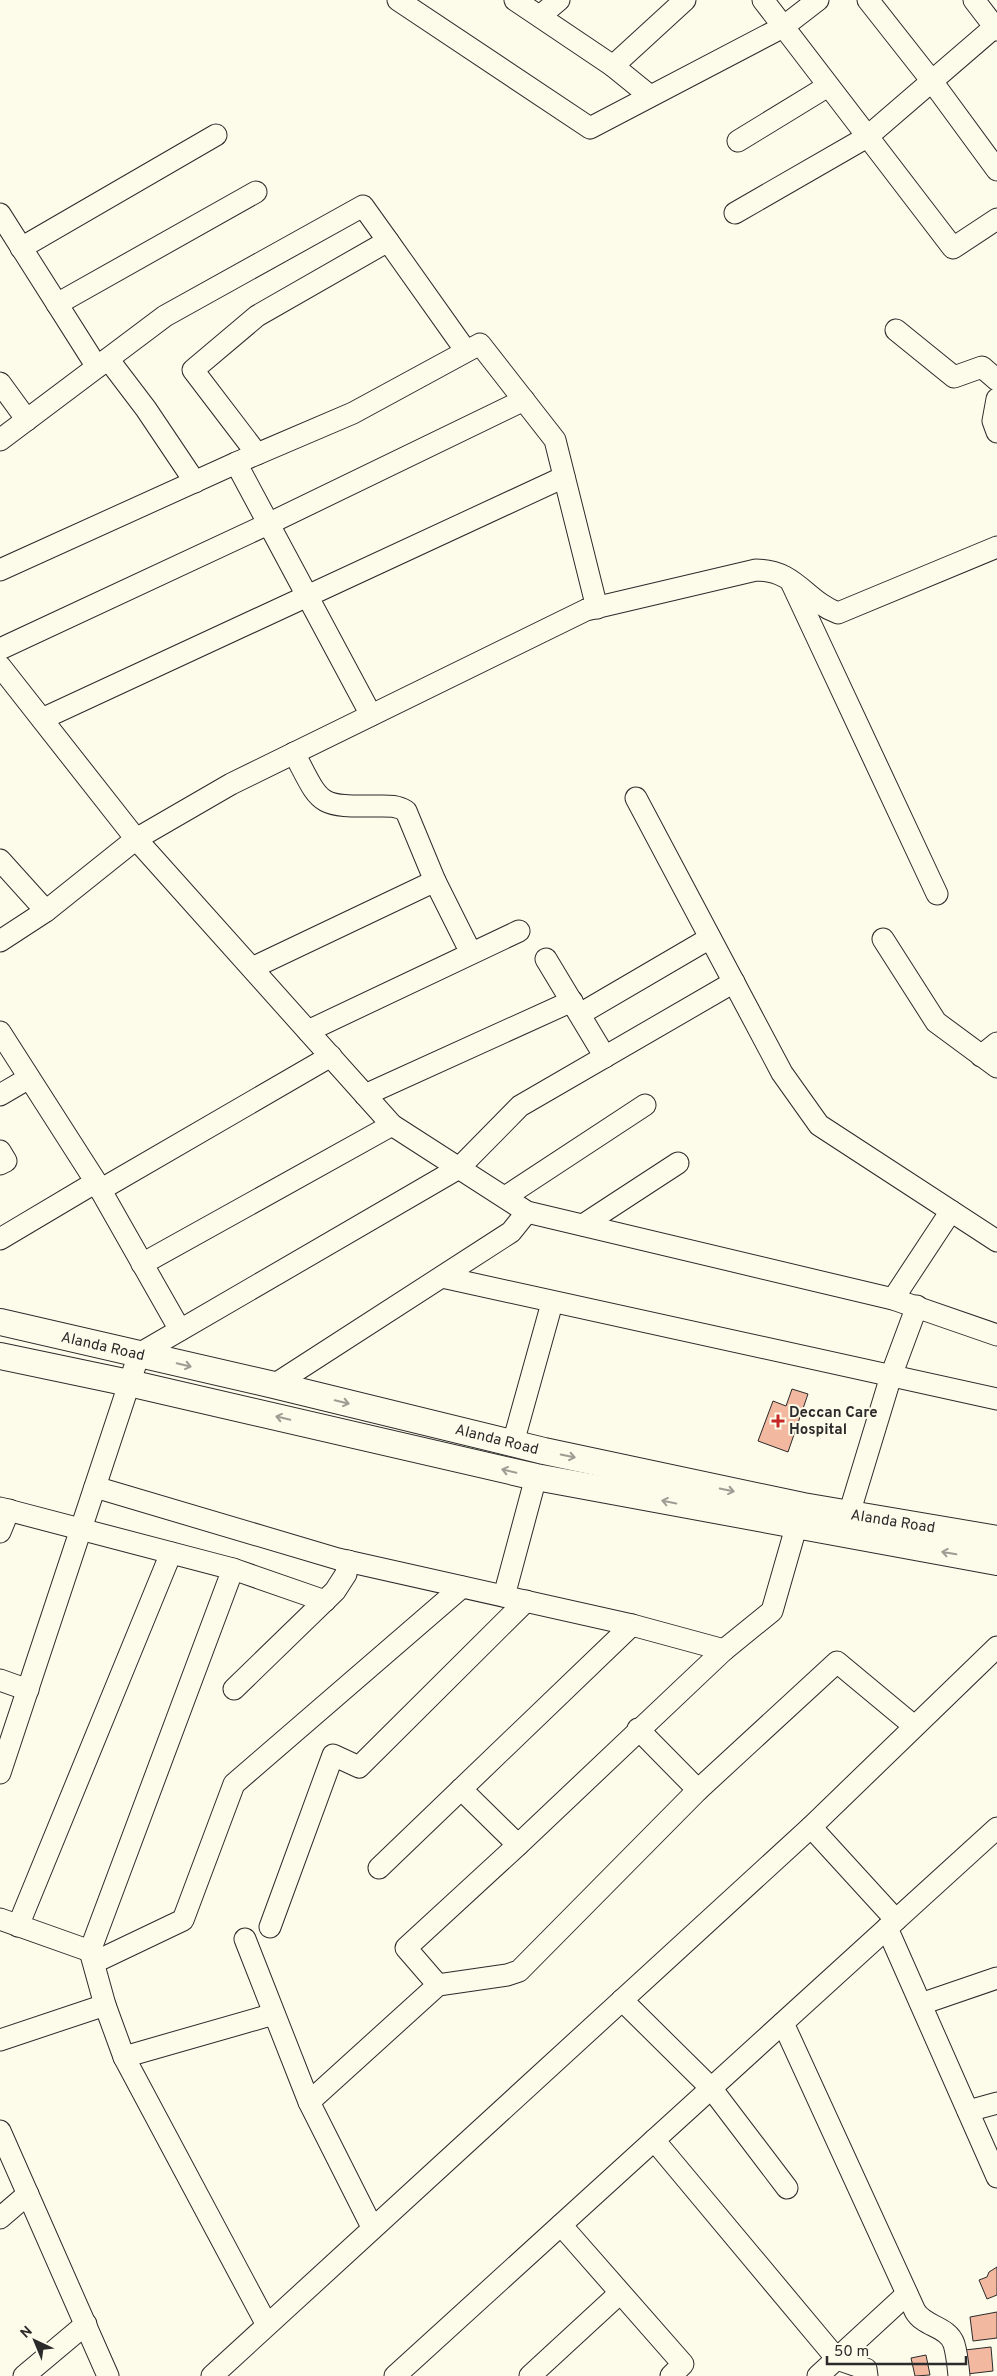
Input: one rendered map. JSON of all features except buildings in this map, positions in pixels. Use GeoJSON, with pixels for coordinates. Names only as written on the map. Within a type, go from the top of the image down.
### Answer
{"type":"FeatureCollection","features":[{"type":"Feature","properties":{"kind":"main road","name":"Alanda Road"},"geometry":{"type":"LineString","coordinates":[[0,1322],[274,1385],[800,1516],[997,1562]]}},
{"type":"Feature","properties":{"kind":"main road","name":"Alanda Road"},"geometry":{"type":"LineString","coordinates":[[0,1356],[129,1383],[536,1477],[800,1516],[849,1514],[997,1539]]}},
{"type":"Feature","properties":{"kind":"street"},"geometry":{"type":"LineString","coordinates":[[398,0],[590,128],[784,27],[818,0]]}},
{"type":"Feature","properties":{"kind":"street"},"geometry":{"type":"LineString","coordinates":[[515,0],[613,66],[650,96]]}},
{"type":"Feature","properties":{"kind":"street"},"geometry":{"type":"LineString","coordinates":[[540,16],[560,0]]}},
{"type":"Feature","properties":{"kind":"street"},"geometry":{"type":"LineString","coordinates":[[613,66],[685,0]]}},
{"type":"Feature","properties":{"kind":"street"},"geometry":{"type":"LineString","coordinates":[[763,0],[866,137],[953,248],[997,219]]}},
{"type":"Feature","properties":{"kind":"street"},"geometry":{"type":"LineString","coordinates":[[868,0],[931,80],[997,170]]}},
{"type":"Feature","properties":{"kind":"street"},"geometry":{"type":"LineString","coordinates":[[735,213],[866,137],[931,80],[996,27],[974,0]]}},
{"type":"Feature","properties":{"kind":"street"},"geometry":{"type":"LineString","coordinates":[[738,141],[828,86]]}},
{"type":"Feature","properties":{"kind":"street"},"geometry":{"type":"LineString","coordinates":[[21,248],[216,135]]}},
{"type":"Feature","properties":{"kind":"street"},"geometry":{"type":"LineString","coordinates":[[57,304],[256,192]]}},
{"type":"Feature","properties":{"kind":"street"},"geometry":{"type":"LineString","coordinates":[[0,440],[165,316],[363,206],[466,351]]}},
{"type":"Feature","properties":{"kind":"street"},"geometry":{"type":"LineString","coordinates":[[0,214],[57,304],[102,363],[146,409],[195,482]]}},
{"type":"Feature","properties":{"kind":"street"},"geometry":{"type":"LineString","coordinates":[[257,454],[194,370],[257,316],[388,241]]}},
{"type":"Feature","properties":{"kind":"street"},"geometry":{"type":"LineString","coordinates":[[896,330],[954,378],[982,367],[997,380]]}},
{"type":"Feature","properties":{"kind":"street"},"geometry":{"type":"LineString","coordinates":[[0,570],[236,463],[353,413],[480,344],[555,440],[597,608]]}},
{"type":"Feature","properties":{"kind":"street"},"geometry":{"type":"LineString","coordinates":[[0,383],[27,420]]}},
{"type":"Feature","properties":{"kind":"street"},"geometry":{"type":"LineString","coordinates":[[997,399],[993,420],[997,432]]}},
{"type":"Feature","properties":{"kind":"street"},"geometry":{"type":"LineString","coordinates":[[0,649],[268,524],[524,400]]}},
{"type":"Feature","properties":{"kind":"street"},"geometry":{"type":"LineString","coordinates":[[236,463],[371,715]]}},
{"type":"Feature","properties":{"kind":"street"},"geometry":{"type":"LineString","coordinates":[[42,720],[564,477]]}},
{"type":"Feature","properties":{"kind":"street"},"geometry":{"type":"LineString","coordinates":[[0,941],[46,911],[136,839],[231,784],[586,610],[756,570],[772,570],[789,578],[827,609],[838,613],[997,547]]}},
{"type":"Feature","properties":{"kind":"street"},"geometry":{"type":"LineString","coordinates":[[789,578],[937,894]]}},
{"type":"Feature","properties":{"kind":"street"},"geometry":{"type":"LineString","coordinates":[[0,666],[136,839],[392,1125],[527,1212],[893,1299],[997,1335]]}},
{"type":"Feature","properties":{"kind":"street"},"geometry":{"type":"LineString","coordinates":[[294,753],[313,790],[329,804],[340,806],[399,806],[406,810],[434,882],[471,953]]}},
{"type":"Feature","properties":{"kind":"street"},"geometry":{"type":"LineString","coordinates":[[636,798],[782,1073],[819,1125],[997,1241]]}},
{"type":"Feature","properties":{"kind":"street"},"geometry":{"type":"LineString","coordinates":[[0,860],[46,911]]}},
{"type":"Feature","properties":{"kind":"street"},"geometry":{"type":"LineString","coordinates":[[252,968],[434,882]]}},
{"type":"Feature","properties":{"kind":"street"},"geometry":{"type":"LineString","coordinates":[[308,1031],[519,930]]}},
{"type":"Feature","properties":{"kind":"street"},"geometry":{"type":"LineString","coordinates":[[366,1095],[576,1008],[710,938]]}},
{"type":"Feature","properties":{"kind":"street"},"geometry":{"type":"LineString","coordinates":[[883,939],[936,1022],[992,1055]]}},
{"type":"Feature","properties":{"kind":"street"},"geometry":{"type":"LineString","coordinates":[[546,959],[605,1056]]}},
{"type":"Feature","properties":{"kind":"street"},"geometry":{"type":"LineString","coordinates":[[0,1773],[139,1354],[459,1168],[520,1106],[734,982]]}},
{"type":"Feature","properties":{"kind":"street"},"geometry":{"type":"LineString","coordinates":[[0,1032],[98,1186],[180,1330]]}},
{"type":"Feature","properties":{"kind":"street"},"geometry":{"type":"LineString","coordinates":[[0,1239],[331,1056]]}},
{"type":"Feature","properties":{"kind":"street"},"geometry":{"type":"LineString","coordinates":[[0,1095],[29,1078]]}},
{"type":"Feature","properties":{"kind":"street"},"geometry":{"type":"LineString","coordinates":[[505,1197],[645,1105]]}},
{"type":"Feature","properties":{"kind":"street"},"geometry":{"type":"LineString","coordinates":[[142,1264],[392,1125]]}},
{"type":"Feature","properties":{"kind":"street"},"geometry":{"type":"LineString","coordinates":[[0,1151],[6,1161],[0,1164]]}},
{"type":"Feature","properties":{"kind":"street"},"geometry":{"type":"LineString","coordinates":[[583,1225],[678,1162]]}},
{"type":"Feature","properties":{"kind":"street"},"geometry":{"type":"LineString","coordinates":[[893,1299],[951,1211]]}},
{"type":"Feature","properties":{"kind":"street"},"geometry":{"type":"LineString","coordinates":[[274,1385],[511,1232],[527,1212]]}},
{"type":"Feature","properties":{"kind":"street"},"geometry":{"type":"LineString","coordinates":[[442,1277],[552,1303],[997,1399]]}},
{"type":"Feature","properties":{"kind":"street"},"geometry":{"type":"LineString","coordinates":[[513,1443],[552,1303]]}},
{"type":"Feature","properties":{"kind":"street"},"geometry":{"type":"LineString","coordinates":[[849,1514],[891,1376],[917,1306]]}},
{"type":"Feature","properties":{"kind":"street"},"geometry":{"type":"LineString","coordinates":[[504,1596],[536,1477]]}},
{"type":"Feature","properties":{"kind":"street"},"geometry":{"type":"LineString","coordinates":[[95,1487],[348,1561],[632,1625],[724,1650]]}},
{"type":"Feature","properties":{"kind":"street"},"geometry":{"type":"LineString","coordinates":[[0,1532],[4,1509],[233,1569],[325,1601]]}},
{"type":"Feature","properties":{"kind":"street"},"geometry":{"type":"LineString","coordinates":[[438,1985],[406,1948],[724,1650],[772,1612],[800,1516]]}},
{"type":"Feature","properties":{"kind":"street"},"geometry":{"type":"LineString","coordinates":[[172,1553],[9,1922],[92,1956],[183,1920],[234,1784],[462,1587]]}},
{"type":"Feature","properties":{"kind":"street"},"geometry":{"type":"LineString","coordinates":[[234,1689],[343,1582],[348,1561]]}},
{"type":"Feature","properties":{"kind":"street"},"geometry":{"type":"LineString","coordinates":[[233,1569],[92,1956],[105,2005],[124,2057],[267,2325]]}},
{"type":"Feature","properties":{"kind":"street"},"geometry":{"type":"LineString","coordinates":[[270,1927],[333,1755],[359,1767],[526,1601]]}},
{"type":"Feature","properties":{"kind":"street"},"geometry":{"type":"LineString","coordinates":[[379,1868],[632,1625]]}},
{"type":"Feature","properties":{"kind":"street"},"geometry":{"type":"LineString","coordinates":[[221,2373],[267,2325],[372,2227],[811,1827],[997,1647]]}},
{"type":"Feature","properties":{"kind":"street"},"geometry":{"type":"LineString","coordinates":[[309,2102],[438,1985],[500,1976],[519,1971],[698,1790],[837,1662],[914,1726]]}},
{"type":"Feature","properties":{"kind":"street"},"geometry":{"type":"LineString","coordinates":[[0,1680],[28,1690]]}},
{"type":"Feature","properties":{"kind":"street"},"geometry":{"type":"LineString","coordinates":[[638,1729],[698,1790]]}},
{"type":"Feature","properties":{"kind":"street"},"geometry":{"type":"LineString","coordinates":[[461,1789],[518,1845]]}},
{"type":"Feature","properties":{"kind":"street"},"geometry":{"type":"LineString","coordinates":[[811,1827],[892,1924],[921,2004],[997,2177]]}},
{"type":"Feature","properties":{"kind":"street"},"geometry":{"type":"LineString","coordinates":[[395,2376],[997,1828]]}},
{"type":"Feature","properties":{"kind":"street"},"geometry":{"type":"LineString","coordinates":[[244,1939],[309,2102],[372,2227]]}},
{"type":"Feature","properties":{"kind":"street"},"geometry":{"type":"LineString","coordinates":[[921,2004],[997,1978]]}},
{"type":"Feature","properties":{"kind":"street"},"geometry":{"type":"LineString","coordinates":[[622,2000],[711,2088],[787,2188]]}},
{"type":"Feature","properties":{"kind":"street"},"geometry":{"type":"LineString","coordinates":[[0,2040],[105,2005]]}},
{"type":"Feature","properties":{"kind":"street"},"geometry":{"type":"LineString","coordinates":[[124,2057],[274,2014]]}},
{"type":"Feature","properties":{"kind":"street"},"geometry":{"type":"LineString","coordinates":[[783,2023],[919,2318],[950,2336],[954,2343],[959,2376]]}},
{"type":"Feature","properties":{"kind":"street"},"geometry":{"type":"LineString","coordinates":[[968,2111],[997,2102]]}},
{"type":"Feature","properties":{"kind":"street"},"geometry":{"type":"LineString","coordinates":[[0,2131],[108,2376]]}},
{"type":"Feature","properties":{"kind":"street"},"geometry":{"type":"LineString","coordinates":[[654,2140],[837,2359],[866,2369],[867,2376]]}},
{"type":"Feature","properties":{"kind":"street"},"geometry":{"type":"LineString","coordinates":[[0,2218],[28,2194]]}},
{"type":"Feature","properties":{"kind":"street"},"geometry":{"type":"LineString","coordinates":[[560,2225],[620,2293],[683,2372]]}},
{"type":"Feature","properties":{"kind":"street"},"geometry":{"type":"LineString","coordinates":[[530,2376],[620,2293]]}},
{"type":"Feature","properties":{"kind":"street"},"geometry":{"type":"LineString","coordinates":[[818,2376],[907,2294]]}},
{"type":"Feature","properties":{"kind":"street"},"geometry":{"type":"LineString","coordinates":[[24,2376],[86,2324]]}},
{"type":"Feature","properties":{"kind":"place","name":"Deccan Care Hospital"},"geometry":{"type":"Point","coordinates":[778,1421]}}]}
